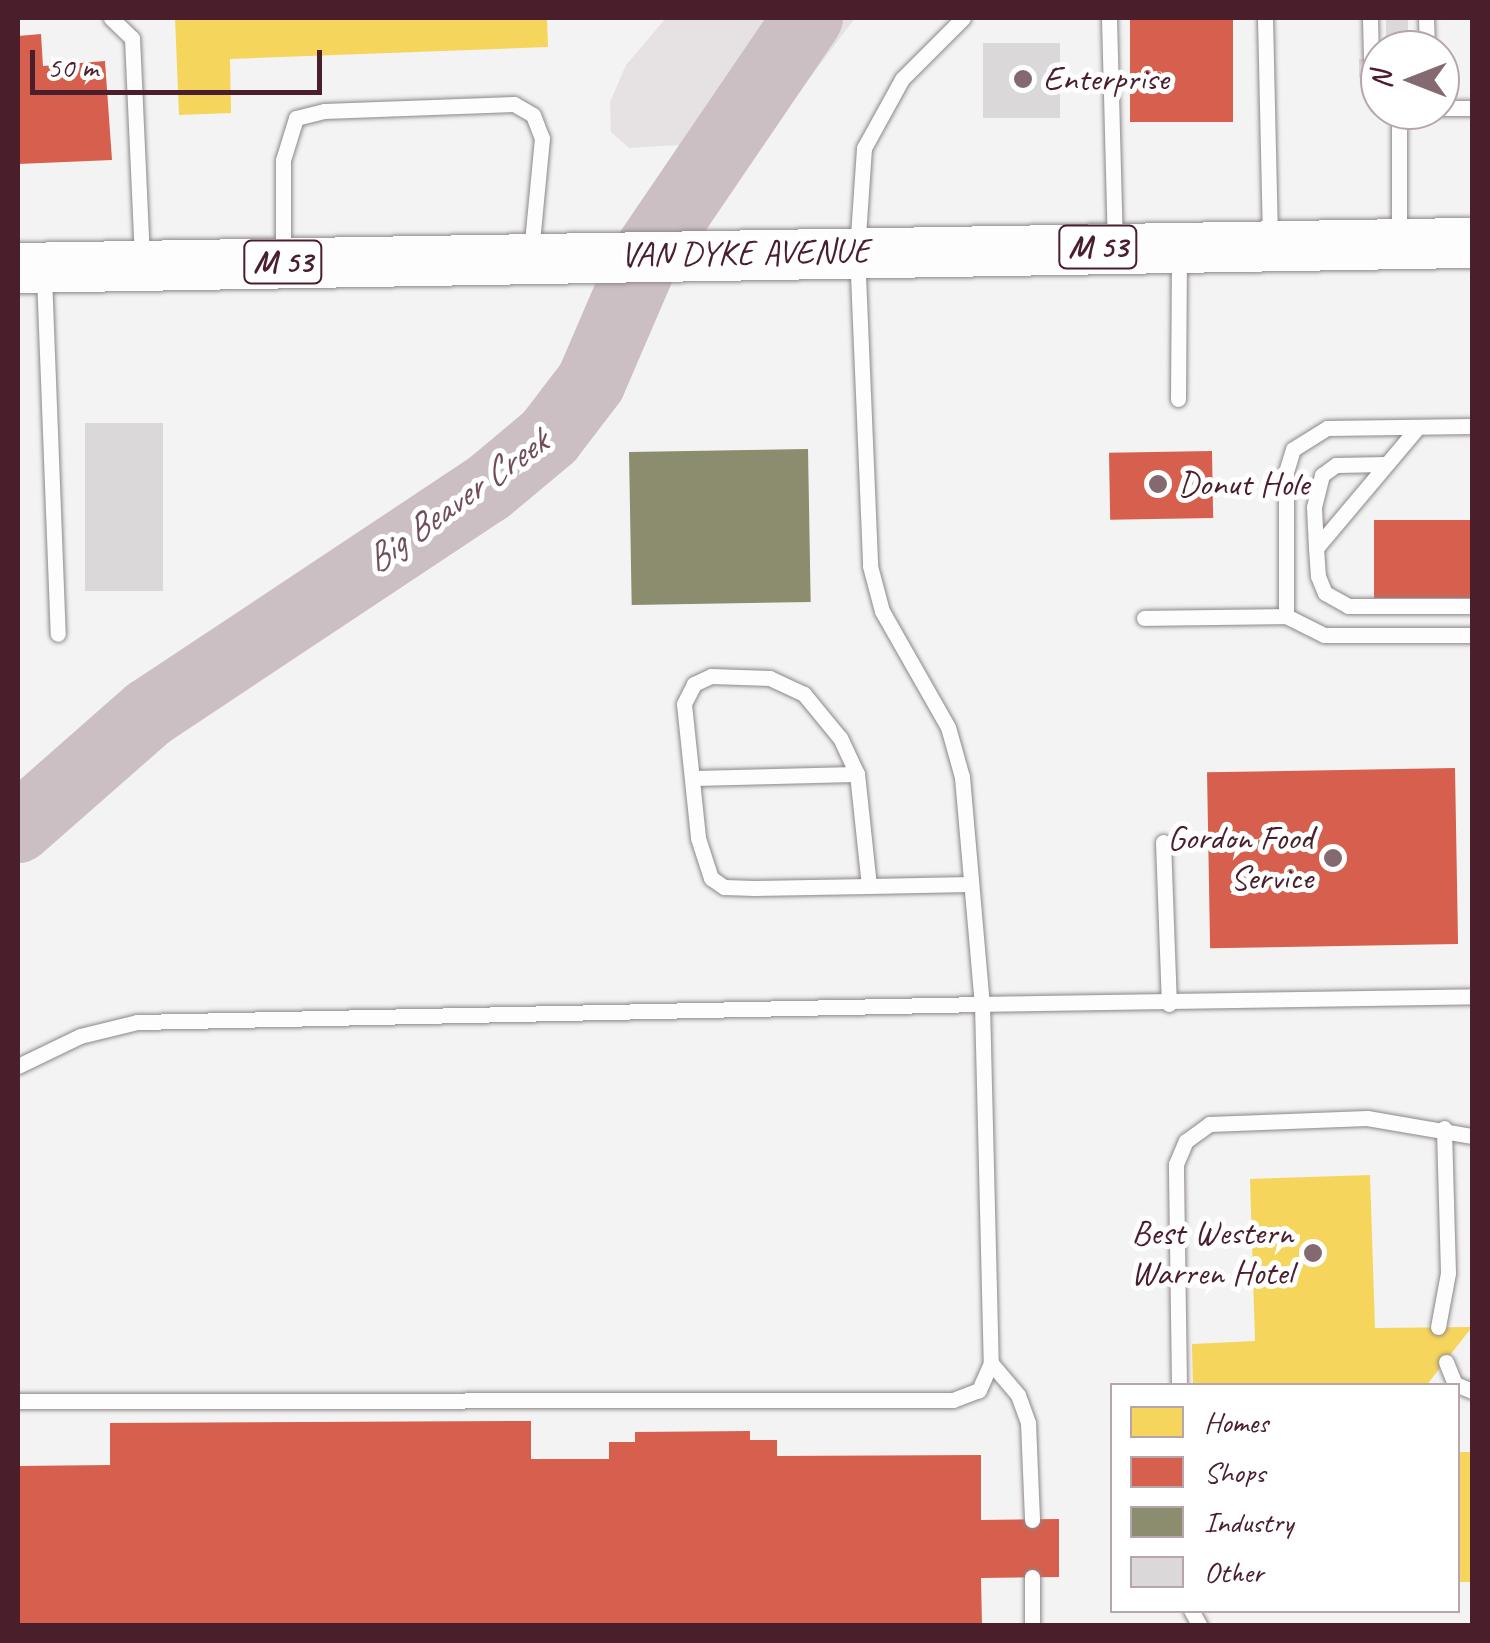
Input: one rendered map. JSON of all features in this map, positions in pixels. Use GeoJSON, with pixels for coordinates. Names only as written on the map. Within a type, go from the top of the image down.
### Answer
{"type":"FeatureCollection","features":[{"type":"Feature","properties":{"kind":"main road","name":"VAN DYKE AVENUE"},"geometry":{"type":"LineString","coordinates":[[31,268],[539,255],[1472,243]]}},
{"type":"Feature","properties":{"kind":"lane"},"geometry":{"type":"LineString","coordinates":[[111,18],[132,38],[142,265]]}},
{"type":"Feature","properties":{"kind":"lane"},"geometry":{"type":"LineString","coordinates":[[18,1402],[954,1400],[980,1390],[991,1364],[982,1004],[962,777],[948,727],[882,611],[870,566],[857,251],[864,148],[902,79],[963,18]]}},
{"type":"Feature","properties":{"kind":"lane"},"geometry":{"type":"LineString","coordinates":[[1108,18],[1115,246]]}},
{"type":"Feature","properties":{"kind":"lane"},"geometry":{"type":"LineString","coordinates":[[1265,18],[1270,245]]}},
{"type":"Feature","properties":{"kind":"lane"},"geometry":{"type":"LineString","coordinates":[[284,262],[284,160],[296,118],[324,111],[514,104],[534,114],[542,138],[539,255]]}},
{"type":"Feature","properties":{"kind":"lane"},"geometry":{"type":"LineString","coordinates":[[1399,130],[1399,244]]}},
{"type":"Feature","properties":{"kind":"lane"},"geometry":{"type":"LineString","coordinates":[[1178,399],[1179,246]]}},
{"type":"Feature","properties":{"kind":"lane"},"geometry":{"type":"LineString","coordinates":[[31,268],[58,634]]}},
{"type":"Feature","properties":{"kind":"lane"},"geometry":{"type":"LineString","coordinates":[[1286,616],[1286,472],[1293,449],[1328,428],[1472,426]]}},
{"type":"Feature","properties":{"kind":"lane"},"geometry":{"type":"LineString","coordinates":[[1316,548],[1418,427]]}},
{"type":"Feature","properties":{"kind":"lane"},"geometry":{"type":"LineString","coordinates":[[1384,464],[1336,465],[1322,475],[1314,507],[1318,576],[1337,603],[1472,606]]}},
{"type":"Feature","properties":{"kind":"lane"},"geometry":{"type":"LineString","coordinates":[[1144,618],[1286,616],[1324,634],[1472,635]]}},
{"type":"Feature","properties":{"kind":"lane"},"geometry":{"type":"LineString","coordinates":[[869,886],[857,774],[840,738],[804,694],[770,678],[711,676],[694,684],[684,704],[698,838],[711,878],[724,887],[869,886],[971,884]]}},
{"type":"Feature","properties":{"kind":"lane"},"geometry":{"type":"LineString","coordinates":[[692,778],[857,774]]}},
{"type":"Feature","properties":{"kind":"lane"},"geometry":{"type":"LineString","coordinates":[[1163,842],[1169,1004]]}},
{"type":"Feature","properties":{"kind":"lane"},"geometry":{"type":"LineString","coordinates":[[18,1066],[80,1036],[137,1022],[1472,996]]}},
{"type":"Feature","properties":{"kind":"lane"},"geometry":{"type":"LineString","coordinates":[[1179,1383],[1176,1164],[1186,1141],[1208,1124],[1367,1118],[1444,1128],[1472,1136]]}},
{"type":"Feature","properties":{"kind":"lane"},"geometry":{"type":"LineString","coordinates":[[1438,1328],[1448,1273],[1444,1128]]}},
{"type":"Feature","properties":{"kind":"lane"},"geometry":{"type":"LineString","coordinates":[[1446,1362],[1455,1383]]}},
{"type":"Feature","properties":{"kind":"lane"},"geometry":{"type":"LineString","coordinates":[[991,1364],[1018,1395],[1028,1422],[1032,1520]]}},
{"type":"Feature","properties":{"kind":"lane"},"geometry":{"type":"LineString","coordinates":[[1032,1577],[1032,1626]]}},
{"type":"Feature","properties":{"kind":"shaded area"},"geometry":{"type":"Polygon","coordinates":[[[666,18],[855,18],[763,140],[629,148],[611,132],[610,102],[626,65],[666,18]]]}},
{"type":"Feature","properties":{"kind":"building: Homes"},"geometry":{"type":"Polygon","coordinates":[[[175,18],[547,18],[548,47],[230,59],[231,113],[179,115],[175,18]]]}},
{"type":"Feature","properties":{"kind":"building: Homes","name":"Best Western Warren Hotel"},"geometry":{"type":"Polygon","coordinates":[[[1370,1175],[1375,1328],[1472,1327],[1428,1383],[1193,1383],[1192,1344],[1255,1341],[1250,1179],[1370,1175]]]}},
{"type":"Feature","properties":{"kind":"building: Homes"},"geometry":{"type":"Polygon","coordinates":[[[1460,1452],[1472,1452],[1472,1582],[1460,1582],[1460,1452]]]}},
{"type":"Feature","properties":{"kind":"building: Shops"},"geometry":{"type":"Polygon","coordinates":[[[1130,18],[1233,18],[1233,122],[1130,122],[1130,18]]]}},
{"type":"Feature","properties":{"kind":"building: Shops"},"geometry":{"type":"Polygon","coordinates":[[[41,34],[43,66],[105,61],[112,160],[18,164],[18,36],[41,34]]]}},
{"type":"Feature","properties":{"kind":"building: Shops"},"geometry":{"type":"Polygon","coordinates":[[[1212,451],[1213,518],[1110,520],[1109,453],[1212,451]]]}},
{"type":"Feature","properties":{"kind":"building: Shops"},"geometry":{"type":"Polygon","coordinates":[[[1374,520],[1472,520],[1472,598],[1374,598],[1374,520]]]}},
{"type":"Feature","properties":{"kind":"building: Shops","name":"Gordon Food Service"},"geometry":{"type":"Polygon","coordinates":[[[1455,768],[1458,944],[1210,948],[1207,772],[1455,768]]]}},
{"type":"Feature","properties":{"kind":"building: Shops"},"geometry":{"type":"Polygon","coordinates":[[[531,1421],[531,1459],[609,1459],[609,1442],[635,1442],[635,1432],[750,1431],[750,1440],[777,1440],[777,1456],[981,1455],[981,1520],[1059,1519],[1059,1577],[981,1578],[982,1626],[18,1626],[18,1466],[110,1465],[110,1423],[531,1421]]]}},
{"type":"Feature","properties":{"kind":"building: Industry"},"geometry":{"type":"Polygon","coordinates":[[[808,449],[811,602],[632,605],[629,452],[808,449]]]}},
{"type":"Feature","properties":{"kind":"building: Other"},"geometry":{"type":"Polygon","coordinates":[[[1386,18],[1408,18],[1408,30],[1386,30],[1386,18]]]}},
{"type":"Feature","properties":{"kind":"building: Other","name":"Enterprise"},"geometry":{"type":"Polygon","coordinates":[[[983,43],[1060,43],[1060,118],[983,118],[983,43]]]}},
{"type":"Feature","properties":{"kind":"building: Other"},"geometry":{"type":"Polygon","coordinates":[[[85,423],[163,423],[163,591],[85,591],[85,423]]]}},
{"type":"Feature","properties":{"kind":"waterway","name":"Big Beaver Creek"},"geometry":{"type":"LineString","coordinates":[[18,828],[149,713],[488,488],[549,437],[591,382],[644,259],[808,18]]}},
{"type":"Feature","properties":{"kind":"place","name":"Enterprise"},"geometry":{"type":"Point","coordinates":[1023,79]}},
{"type":"Feature","properties":{"kind":"place","name":"Donut Hole"},"geometry":{"type":"Point","coordinates":[1158,484]}},
{"type":"Feature","properties":{"kind":"place","name":"Gordon Food Service"},"geometry":{"type":"Point","coordinates":[1333,858]}},
{"type":"Feature","properties":{"kind":"place","name":"Best Western Warren Hotel"},"geometry":{"type":"Point","coordinates":[1313,1253]}}]}
